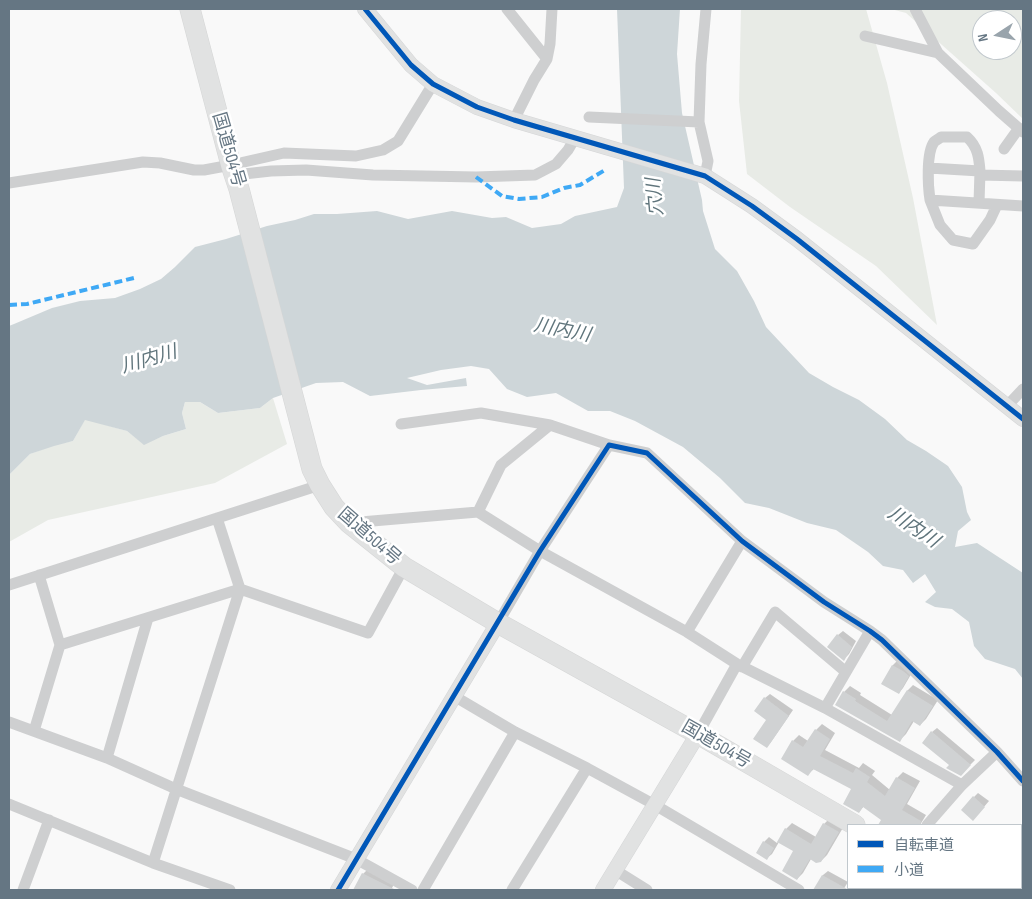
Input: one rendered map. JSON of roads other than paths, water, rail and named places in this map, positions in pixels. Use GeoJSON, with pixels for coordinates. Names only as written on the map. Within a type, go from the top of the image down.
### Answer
{"type":"FeatureCollection","features":[{"type":"Feature","properties":{"kind":"highway","name":"国道504号"},"geometry":{"type":"LineString","coordinates":[[190,9],[312,469],[334,507],[350,523],[404,567],[498,623],[698,734],[853,824]]}},
{"type":"Feature","properties":{"kind":"street"},"geometry":{"type":"LineString","coordinates":[[365,9],[411,65],[433,84],[477,107],[514,120],[705,176],[752,206],[797,239],[1023,419]]}},
{"type":"Feature","properties":{"kind":"street"},"geometry":{"type":"LineString","coordinates":[[507,9],[547,59]]}},
{"type":"Feature","properties":{"kind":"street"},"geometry":{"type":"LineString","coordinates":[[514,120],[547,59],[552,9]]}},
{"type":"Feature","properties":{"kind":"street"},"geometry":{"type":"LineString","coordinates":[[705,176],[708,161],[695,122],[706,9]]}},
{"type":"Feature","properties":{"kind":"street"},"geometry":{"type":"LineString","coordinates":[[914,9],[938,53],[1021,130],[1004,149]]}},
{"type":"Feature","properties":{"kind":"street"},"geometry":{"type":"LineString","coordinates":[[864,36],[938,53]]}},
{"type":"Feature","properties":{"kind":"street"},"geometry":{"type":"LineString","coordinates":[[235,176],[284,153],[356,156],[384,150],[398,141],[433,84]]}},
{"type":"Feature","properties":{"kind":"street"},"geometry":{"type":"LineString","coordinates":[[589,117],[695,122]]}},
{"type":"Feature","properties":{"kind":"street"},"geometry":{"type":"LineString","coordinates":[[978,203],[980,173],[978,153],[972,142],[967,137],[941,137],[934,143],[930,151],[928,184],[930,200],[940,225],[953,240],[973,244],[998,205]]}},
{"type":"Feature","properties":{"kind":"street"},"geometry":{"type":"LineString","coordinates":[[9,183],[143,162],[160,163],[235,176],[271,171],[306,170],[383,175],[476,177],[535,175],[556,164],[568,150],[574,138]]}},
{"type":"Feature","properties":{"kind":"street"},"geometry":{"type":"LineString","coordinates":[[929,168],[1023,176]]}},
{"type":"Feature","properties":{"kind":"street"},"geometry":{"type":"LineString","coordinates":[[930,200],[1023,206]]}},
{"type":"Feature","properties":{"kind":"street"},"geometry":{"type":"LineString","coordinates":[[1007,406],[1023,389]]}},
{"type":"Feature","properties":{"kind":"street"},"geometry":{"type":"LineString","coordinates":[[401,424],[480,413],[550,425],[609,445],[647,453],[742,541],[824,602],[882,640],[997,752],[1023,781]]}},
{"type":"Feature","properties":{"kind":"street"},"geometry":{"type":"LineString","coordinates":[[478,512],[502,465],[550,425]]}},
{"type":"Feature","properties":{"kind":"street"},"geometry":{"type":"LineString","coordinates":[[338,890],[540,551],[609,445]]}},
{"type":"Feature","properties":{"kind":"street"},"geometry":{"type":"LineString","coordinates":[[9,585],[320,485]]}},
{"type":"Feature","properties":{"kind":"street"},"geometry":{"type":"LineString","coordinates":[[350,523],[478,512],[540,551],[687,632],[739,666],[825,708],[962,786]]}},
{"type":"Feature","properties":{"kind":"street"},"geometry":{"type":"LineString","coordinates":[[153,863],[240,589],[217,518]]}},
{"type":"Feature","properties":{"kind":"street"},"geometry":{"type":"LineString","coordinates":[[687,632],[742,541]]}},
{"type":"Feature","properties":{"kind":"street"},"geometry":{"type":"LineString","coordinates":[[60,645],[240,589],[368,633],[404,567]]}},
{"type":"Feature","properties":{"kind":"street"},"geometry":{"type":"LineString","coordinates":[[34,731],[60,645],[39,575]]}},
{"type":"Feature","properties":{"kind":"street"},"geometry":{"type":"LineString","coordinates":[[603,890],[739,666],[775,612],[846,672]]}},
{"type":"Feature","properties":{"kind":"street"},"geometry":{"type":"LineString","coordinates":[[107,758],[148,618]]}},
{"type":"Feature","properties":{"kind":"street"},"geometry":{"type":"LineString","coordinates":[[825,708],[870,631]]}},
{"type":"Feature","properties":{"kind":"street"},"geometry":{"type":"LineString","coordinates":[[454,696],[515,732],[655,805],[799,890]]}},
{"type":"Feature","properties":{"kind":"street"},"geometry":{"type":"LineString","coordinates":[[9,722],[107,758],[176,788],[356,859],[412,890]]}},
{"type":"Feature","properties":{"kind":"street"},"geometry":{"type":"LineString","coordinates":[[423,890],[515,732]]}},
{"type":"Feature","properties":{"kind":"street"},"geometry":{"type":"LineString","coordinates":[[928,824],[962,786],[997,752]]}},
{"type":"Feature","properties":{"kind":"street"},"geometry":{"type":"LineString","coordinates":[[512,890],[587,768]]}},
{"type":"Feature","properties":{"kind":"street"},"geometry":{"type":"LineString","coordinates":[[9,804],[153,863],[230,890]]}},
{"type":"Feature","properties":{"kind":"street"},"geometry":{"type":"LineString","coordinates":[[23,890],[48,820]]}},
{"type":"Feature","properties":{"kind":"street"},"geometry":{"type":"LineString","coordinates":[[615,870],[647,890]]}},
{"type":"Feature","properties":{"kind":"water"},"geometry":{"type":"Polygon","coordinates":[[[617,9],[680,9],[677,54],[682,113],[703,211],[715,249],[737,271],[766,327],[809,373],[859,400],[885,419],[907,440],[948,466],[962,487],[967,512],[971,520],[958,531],[955,547],[977,543],[1023,573],[1023,679],[1015,669],[985,659],[974,646],[969,622],[952,609],[935,607],[925,602],[936,592],[925,574],[913,583],[903,570],[883,566],[868,552],[836,530],[807,523],[769,508],[745,503],[720,478],[683,447],[635,421],[610,411],[588,411],[556,393],[527,397],[507,389],[489,369],[471,366],[441,370],[407,378],[427,385],[466,378],[467,386],[370,396],[343,382],[316,383],[273,398],[260,408],[218,413],[200,402],[185,402],[182,413],[186,429],[163,436],[144,445],[127,431],[85,420],[73,441],[30,454],[9,475],[9,326],[52,308],[80,301],[115,298],[140,289],[161,279],[195,247],[314,214],[377,211],[408,219],[452,211],[492,218],[506,217],[532,228],[561,224],[575,216],[617,207],[624,188],[617,9]]]}},
{"type":"Feature","properties":{"kind":"water label","name":"穴川"},"geometry":{"type":"Point","coordinates":[656,197]}},
{"type":"Feature","properties":{"kind":"water label","name":"川内川"},"geometry":{"type":"Point","coordinates":[562,331]}},
{"type":"Feature","properties":{"kind":"water label","name":"川内川"},"geometry":{"type":"Point","coordinates":[149,360]}},
{"type":"Feature","properties":{"kind":"water label","name":"川内川"},"geometry":{"type":"Point","coordinates":[913,528]}}]}
